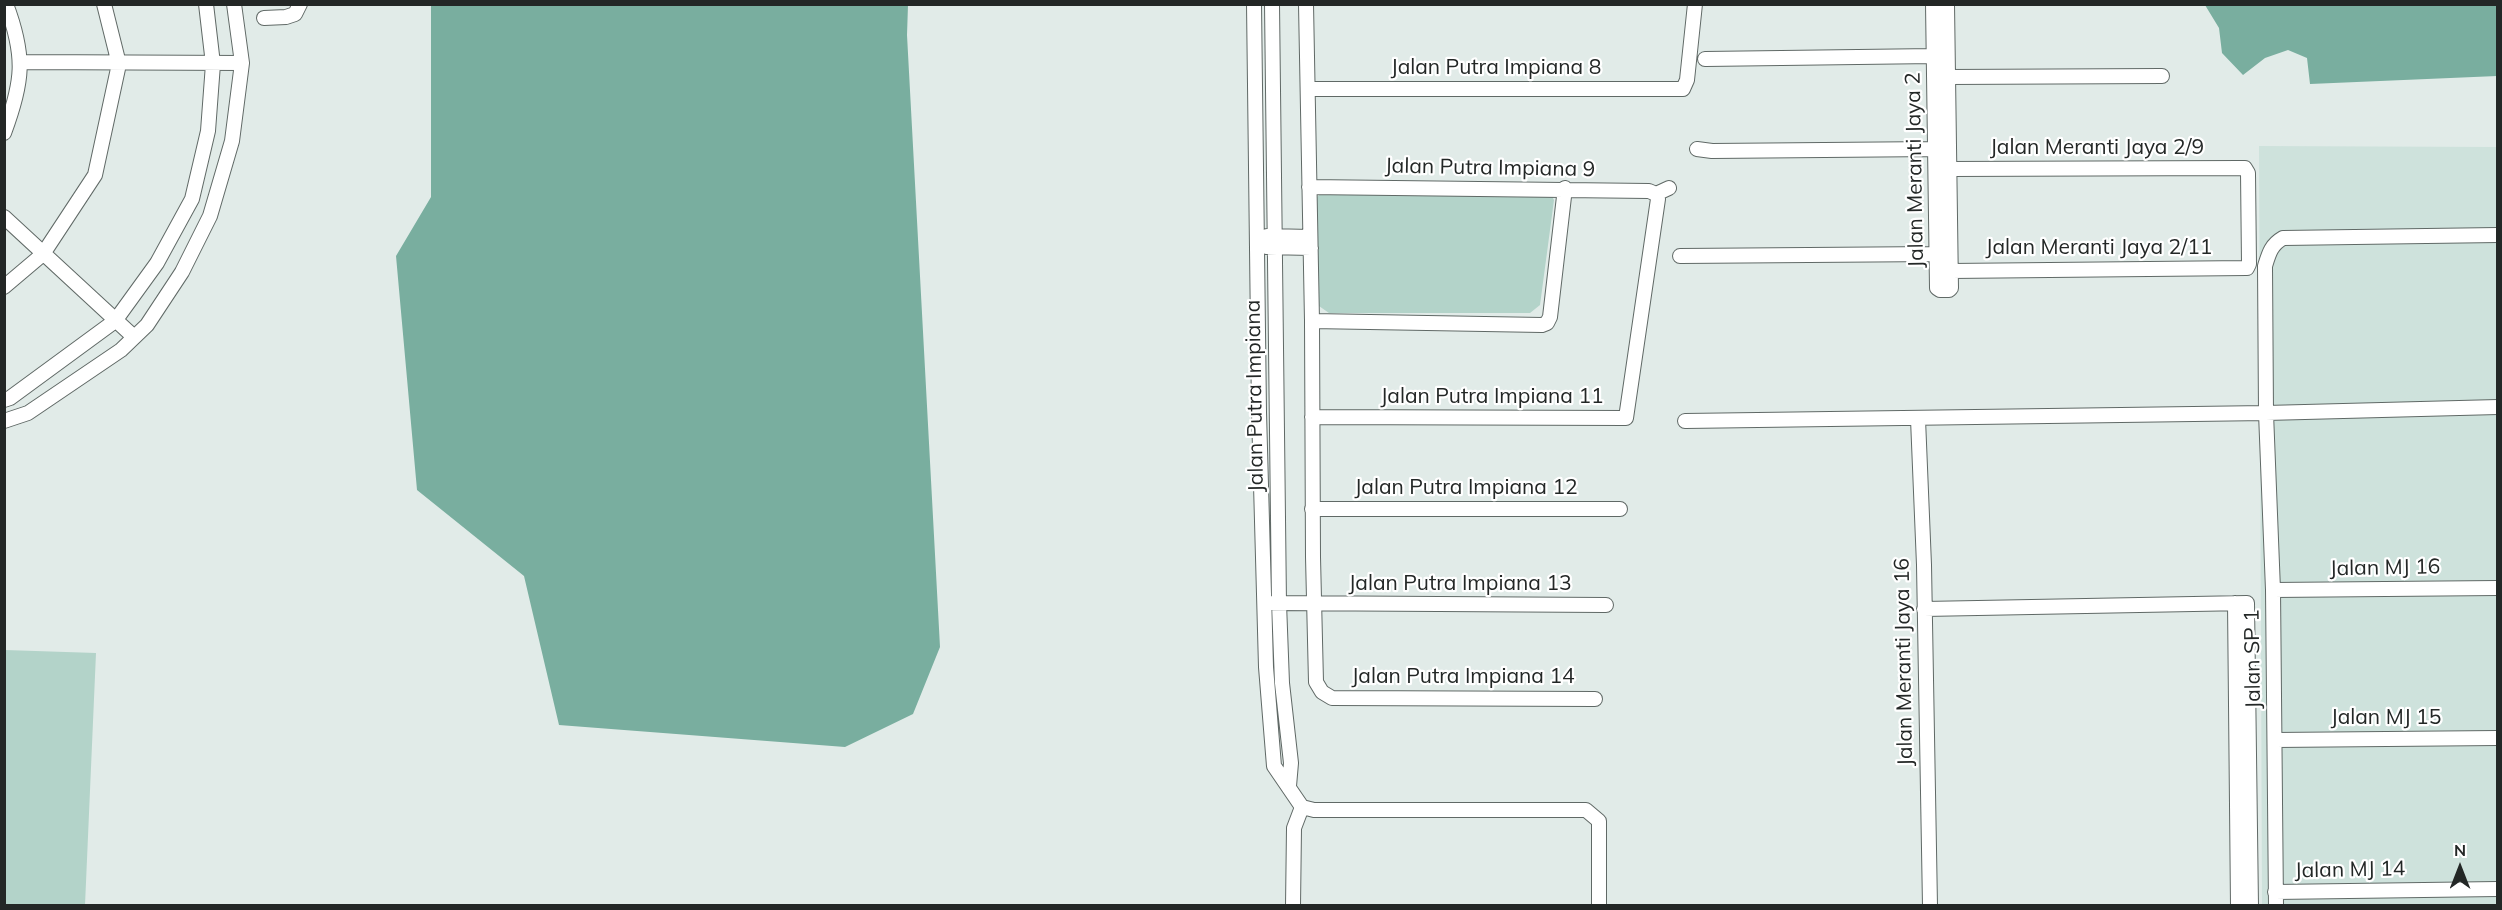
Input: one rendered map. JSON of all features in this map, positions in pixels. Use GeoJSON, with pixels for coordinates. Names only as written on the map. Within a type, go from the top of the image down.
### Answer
{"type":"FeatureCollection","features":[{"type":"Feature","properties":{"kind":"street"},"geometry":{"type":"LineString","coordinates":[[4,133],[17,97],[21,62],[6,4]]}},
{"type":"Feature","properties":{"kind":"street"},"geometry":{"type":"LineString","coordinates":[[4,286],[43,254],[95,176],[119,64],[104,4]]}},
{"type":"Feature","properties":{"kind":"street"},"geometry":{"type":"LineString","coordinates":[[4,399],[10,398],[115,321],[157,263],[192,199],[208,132],[213,64],[206,4]]}},
{"type":"Feature","properties":{"kind":"street"},"geometry":{"type":"LineString","coordinates":[[4,421],[28,413],[122,350],[147,325],[182,272],[210,216],[232,141],[242,63],[234,4]]}},
{"type":"Feature","properties":{"kind":"street"},"geometry":{"type":"LineString","coordinates":[[264,18],[286,17],[295,14],[300,4]]}},
{"type":"Feature","properties":{"kind":"street","name":"Jalan Putra Impiana"},"geometry":{"type":"LineString","coordinates":[[1254,4],[1259,412],[1265,658],[1274,766],[1289,786]]}},
{"type":"Feature","properties":{"kind":"street","name":"Jalan Putra Impiana"},"geometry":{"type":"LineString","coordinates":[[1272,4],[1279,603],[1282,682],[1290,763],[1289,786]]}},
{"type":"Feature","properties":{"kind":"street"},"geometry":{"type":"LineString","coordinates":[[1306,4],[1315,604]]}},
{"type":"Feature","properties":{"kind":"street","name":"Jalan Putra Impiana 8"},"geometry":{"type":"LineString","coordinates":[[1308,89],[1683,89],[1687,80],[1695,4]]}},
{"type":"Feature","properties":{"kind":"street","name":"Jalan Meranti Jaya 2"},"geometry":{"type":"LineString","coordinates":[[1940,6],[1948,77],[1951,271],[1949,291],[1940,291],[1937,288],[1934,56],[1940,6]]}},
{"type":"Feature","properties":{"kind":"street"},"geometry":{"type":"LineString","coordinates":[[1705,59],[1934,56]]}},
{"type":"Feature","properties":{"kind":"street"},"geometry":{"type":"LineString","coordinates":[[21,62],[242,63]]}},
{"type":"Feature","properties":{"kind":"street"},"geometry":{"type":"LineString","coordinates":[[1948,77],[2162,76]]}},
{"type":"Feature","properties":{"kind":"street"},"geometry":{"type":"LineString","coordinates":[[1697,149],[1712,151],[1936,149]]}},
{"type":"Feature","properties":{"kind":"street","name":"Jalan Meranti Jaya 2/9"},"geometry":{"type":"LineString","coordinates":[[1949,169],[2245,168],[2248,173],[2249,264],[2247,268]]}},
{"type":"Feature","properties":{"kind":"street","name":"Jalan Putra Impiana 9"},"geometry":{"type":"LineString","coordinates":[[1309,187],[1663,191]]}},
{"type":"Feature","properties":{"kind":"street"},"geometry":{"type":"LineString","coordinates":[[1312,321],[1542,325],[1547,323],[1550,317],[1565,189]]}},
{"type":"Feature","properties":{"kind":"street","name":"Jalan Putra Impiana 11"},"geometry":{"type":"LineString","coordinates":[[1312,417],[1626,418],[1658,199],[1663,191]]}},
{"type":"Feature","properties":{"kind":"street"},"geometry":{"type":"LineString","coordinates":[[4,217],[134,337]]}},
{"type":"Feature","properties":{"kind":"street","name":"Jalan SP 1"},"geometry":{"type":"LineString","coordinates":[[2276,899],[2273,590],[2266,413],[2265,266],[2274,243],[2283,238],[2498,235]]}},
{"type":"Feature","properties":{"kind":"street"},"geometry":{"type":"LineString","coordinates":[[1258,242],[1310,242]]}},
{"type":"Feature","properties":{"kind":"street"},"geometry":{"type":"LineString","coordinates":[[1680,256],[1937,254]]}},
{"type":"Feature","properties":{"kind":"street","name":"Jalan Meranti Jaya 2/11"},"geometry":{"type":"LineString","coordinates":[[1951,271],[2247,268]]}},
{"type":"Feature","properties":{"kind":"street"},"geometry":{"type":"LineString","coordinates":[[1685,421],[2266,413],[2498,407]]}},
{"type":"Feature","properties":{"kind":"street","name":"Jalan Meranti Jaya 16"},"geometry":{"type":"LineString","coordinates":[[1918,418],[1930,906]]}},
{"type":"Feature","properties":{"kind":"street","name":"Jalan Putra Impiana 12"},"geometry":{"type":"LineString","coordinates":[[1312,509],[1620,509]]}},
{"type":"Feature","properties":{"kind":"street","name":"Jalan MJ 16"},"geometry":{"type":"LineString","coordinates":[[2273,590],[2498,588]]}},
{"type":"Feature","properties":{"kind":"street","name":"Jalan Putra Impiana 13"},"geometry":{"type":"LineString","coordinates":[[1264,602],[1605,605]]}},
{"type":"Feature","properties":{"kind":"street"},"geometry":{"type":"LineString","coordinates":[[1924,609],[2241,603]]}},
{"type":"Feature","properties":{"kind":"street"},"geometry":{"type":"LineString","coordinates":[[2238,906],[2241,603]]}},
{"type":"Feature","properties":{"kind":"street"},"geometry":{"type":"LineString","coordinates":[[2241,603],[2251,906]]}},
{"type":"Feature","properties":{"kind":"street","name":"Jalan Putra Impiana 14"},"geometry":{"type":"LineString","coordinates":[[1315,604],[1316,682],[1322,692],[1332,698],[1595,699]]}},
{"type":"Feature","properties":{"kind":"street","name":"Jalan MJ 15"},"geometry":{"type":"LineString","coordinates":[[2275,740],[2498,738]]}},
{"type":"Feature","properties":{"kind":"street"},"geometry":{"type":"LineString","coordinates":[[1289,786],[1302,807],[1314,810],[1586,810],[1599,820],[1599,906]]}},
{"type":"Feature","properties":{"kind":"street"},"geometry":{"type":"LineString","coordinates":[[1293,906],[1294,828],[1302,807]]}},
{"type":"Feature","properties":{"kind":"street","name":"Jalan MJ 14"},"geometry":{"type":"LineString","coordinates":[[2276,899],[2498,889]]}},
{"type":"Feature","properties":{"kind":"shaded area"},"geometry":{"type":"Polygon","coordinates":[[[431,5],[908,5],[907,35],[940,647],[913,714],[845,747],[559,725],[524,576],[417,490],[396,256],[431,197],[431,5]]]}},
{"type":"Feature","properties":{"kind":"shaded area"},"geometry":{"type":"Polygon","coordinates":[[[2205,5],[2497,5],[2497,76],[2310,84],[2307,58],[2288,50],[2265,58],[2243,75],[2222,53],[2219,28],[2205,5]]]}},
{"type":"Feature","properties":{"kind":"shaded area"},"geometry":{"type":"Polygon","coordinates":[[[2259,146],[2497,147],[2497,905],[2262,905],[2259,146]]]}},
{"type":"Feature","properties":{"kind":"shaded area"},"geometry":{"type":"Polygon","coordinates":[[[1322,193],[1551,194],[1554,200],[1540,305],[1530,313],[1329,313],[1319,306],[1313,200],[1322,193]]]}},
{"type":"Feature","properties":{"kind":"shaded area"},"geometry":{"type":"Polygon","coordinates":[[[5,650],[96,653],[85,905],[5,905],[5,650]]]}}]}
